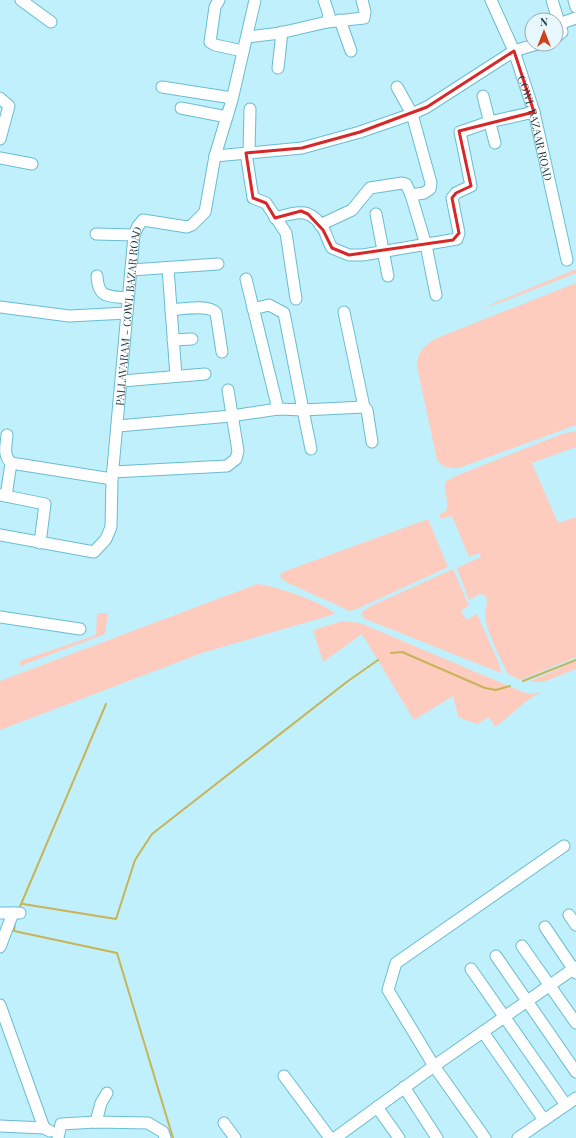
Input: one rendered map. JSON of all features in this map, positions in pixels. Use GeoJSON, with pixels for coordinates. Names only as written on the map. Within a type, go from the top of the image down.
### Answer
{"type":"FeatureCollection","features":[{"type":"Feature","properties":{"kind":"street"},"geometry":{"type":"LineString","coordinates":[[21,0],[51,22]]}},
{"type":"Feature","properties":{"kind":"street"},"geometry":{"type":"LineString","coordinates":[[219,0],[215,7],[210,42],[215,45],[243,51]]}},
{"type":"Feature","properties":{"kind":"street","name":"PALLAVARAM - COWL BAZAR ROAD"},"geometry":{"type":"LineString","coordinates":[[0,535],[94,552],[106,539],[111,527],[112,476],[118,426],[126,313],[134,235],[138,226],[143,220],[187,226],[192,225],[200,219],[204,212],[208,200],[215,156],[227,117],[248,36],[255,0]]}},
{"type":"Feature","properties":{"kind":"street"},"geometry":{"type":"LineString","coordinates":[[324,0],[329,15],[327,22]]}},
{"type":"Feature","properties":{"kind":"street"},"geometry":{"type":"LineString","coordinates":[[248,36],[282,32],[327,22],[364,18],[365,12],[362,0]]}},
{"type":"Feature","properties":{"kind":"street","name":"COWL BAZAAR ROAD"},"geometry":{"type":"LineString","coordinates":[[491,0],[514,51],[534,112],[567,260]]}},
{"type":"Feature","properties":{"kind":"street"},"geometry":{"type":"LineString","coordinates":[[552,0],[556,12]]}},
{"type":"Feature","properties":{"kind":"street"},"geometry":{"type":"LineString","coordinates":[[574,0],[576,7]]}},
{"type":"Feature","properties":{"kind":"street"},"geometry":{"type":"LineString","coordinates":[[564,22],[576,18]]}},
{"type":"Feature","properties":{"kind":"street"},"geometry":{"type":"LineString","coordinates":[[340,20],[351,51]]}},
{"type":"Feature","properties":{"kind":"street"},"geometry":{"type":"LineString","coordinates":[[278,68],[282,32]]}},
{"type":"Feature","properties":{"kind":"street"},"geometry":{"type":"LineString","coordinates":[[215,156],[302,148],[360,132],[412,114],[427,107],[514,51],[524,48]]}},
{"type":"Feature","properties":{"kind":"street"},"geometry":{"type":"LineString","coordinates":[[162,87],[232,98]]}},
{"type":"Feature","properties":{"kind":"street"},"geometry":{"type":"LineString","coordinates":[[397,87],[412,114],[431,186],[428,192],[411,195]]}},
{"type":"Feature","properties":{"kind":"street"},"geometry":{"type":"LineString","coordinates":[[483,96],[495,143]]}},
{"type":"Feature","properties":{"kind":"street"},"geometry":{"type":"LineString","coordinates":[[0,98],[9,106],[0,138]]}},
{"type":"Feature","properties":{"kind":"street"},"geometry":{"type":"LineString","coordinates":[[181,108],[227,117]]}},
{"type":"Feature","properties":{"kind":"street"},"geometry":{"type":"LineString","coordinates":[[250,109],[247,153],[253,198],[266,203],[286,233],[296,299]]}},
{"type":"Feature","properties":{"kind":"street"},"geometry":{"type":"LineString","coordinates":[[275,218],[301,211],[308,214],[320,226],[329,245],[350,255],[384,252],[453,240],[459,237],[452,198],[456,193],[471,186],[460,132],[489,122],[534,112]]}},
{"type":"Feature","properties":{"kind":"street"},"geometry":{"type":"LineString","coordinates":[[0,158],[32,164]]}},
{"type":"Feature","properties":{"kind":"street"},"geometry":{"type":"LineString","coordinates":[[320,226],[352,210],[370,188],[402,183],[406,184],[411,195],[426,245],[436,295]]}},
{"type":"Feature","properties":{"kind":"street"},"geometry":{"type":"LineString","coordinates":[[376,214],[388,276]]}},
{"type":"Feature","properties":{"kind":"street"},"geometry":{"type":"LineString","coordinates":[[96,234],[134,235]]}},
{"type":"Feature","properties":{"kind":"street"},"geometry":{"type":"LineString","coordinates":[[131,270],[218,264]]}},
{"type":"Feature","properties":{"kind":"street"},"geometry":{"type":"LineString","coordinates":[[168,268],[176,376]]}},
{"type":"Feature","properties":{"kind":"street"},"geometry":{"type":"LineString","coordinates":[[97,276],[98,288],[104,295],[128,298]]}},
{"type":"Feature","properties":{"kind":"street"},"geometry":{"type":"LineString","coordinates":[[246,279],[278,409]]}},
{"type":"Feature","properties":{"kind":"street"},"geometry":{"type":"LineString","coordinates":[[253,309],[269,305],[284,313],[311,449]]}},
{"type":"Feature","properties":{"kind":"street"},"geometry":{"type":"LineString","coordinates":[[0,307],[69,316],[126,313]]}},
{"type":"Feature","properties":{"kind":"street"},"geometry":{"type":"LineString","coordinates":[[171,310],[207,308],[214,310],[216,313],[222,352]]}},
{"type":"Feature","properties":{"kind":"street"},"geometry":{"type":"LineString","coordinates":[[344,312],[364,407],[367,410],[372,442]]}},
{"type":"Feature","properties":{"kind":"street"},"geometry":{"type":"LineString","coordinates":[[173,340],[192,339]]}},
{"type":"Feature","properties":{"kind":"street"},"geometry":{"type":"LineString","coordinates":[[122,381],[205,374]]}},
{"type":"Feature","properties":{"kind":"street"},"geometry":{"type":"LineString","coordinates":[[7,436],[5,454],[6,458],[11,463],[112,476],[227,466],[236,459],[238,452],[228,390]]}},
{"type":"Feature","properties":{"kind":"street"},"geometry":{"type":"LineString","coordinates":[[118,426],[231,416],[278,409],[303,410],[364,407]]}},
{"type":"Feature","properties":{"kind":"street"},"geometry":{"type":"LineString","coordinates":[[11,463],[3,495],[45,504],[40,543]]}},
{"type":"Feature","properties":{"kind":"street"},"geometry":{"type":"LineString","coordinates":[[0,617],[80,629]]}},
{"type":"Feature","properties":{"kind":"street"},"geometry":{"type":"LineString","coordinates":[[485,1138],[434,1066],[388,990],[396,962],[564,846]]}},
{"type":"Feature","properties":{"kind":"street"},"geometry":{"type":"LineString","coordinates":[[0,913],[16,913],[0,947]]}},
{"type":"Feature","properties":{"kind":"street"},"geometry":{"type":"LineString","coordinates":[[569,915],[576,925]]}},
{"type":"Feature","properties":{"kind":"street"},"geometry":{"type":"LineString","coordinates":[[335,1138],[434,1066],[527,1001],[575,970],[545,927]]}},
{"type":"Feature","properties":{"kind":"street"},"geometry":{"type":"LineString","coordinates":[[522,946],[576,1023]]}},
{"type":"Feature","properties":{"kind":"street"},"geometry":{"type":"LineString","coordinates":[[496,956],[576,1072]]}},
{"type":"Feature","properties":{"kind":"street"},"geometry":{"type":"LineString","coordinates":[[471,969],[566,1105]]}},
{"type":"Feature","properties":{"kind":"street"},"geometry":{"type":"LineString","coordinates":[[0,1005],[44,1128]]}},
{"type":"Feature","properties":{"kind":"street"},"geometry":{"type":"LineString","coordinates":[[483,1032],[544,1120]]}},
{"type":"Feature","properties":{"kind":"street"},"geometry":{"type":"LineString","coordinates":[[284,1076],[330,1138]]}},
{"type":"Feature","properties":{"kind":"street"},"geometry":{"type":"LineString","coordinates":[[404,1087],[436,1138]]}},
{"type":"Feature","properties":{"kind":"street"},"geometry":{"type":"LineString","coordinates":[[96,1122],[101,1103],[107,1093]]}},
{"type":"Feature","properties":{"kind":"street"},"geometry":{"type":"LineString","coordinates":[[518,1138],[576,1098]]}},
{"type":"Feature","properties":{"kind":"street"},"geometry":{"type":"LineString","coordinates":[[377,1107],[400,1138]]}},
{"type":"Feature","properties":{"kind":"street"},"geometry":{"type":"LineString","coordinates":[[0,1126],[44,1128],[58,1136],[61,1124],[96,1122],[148,1123],[163,1132],[165,1138]]}},
{"type":"Feature","properties":{"kind":"street"},"geometry":{"type":"LineString","coordinates":[[224,1123],[235,1138]]}},
{"type":"Feature","properties":{"kind":"highlighted area"},"geometry":{"type":"Polygon","coordinates":[[[514,51],[534,112],[459,131],[471,186],[456,193],[452,198],[459,233],[453,240],[349,255],[332,248],[323,230],[308,214],[301,211],[275,218],[266,203],[253,198],[246,153],[302,148],[360,132],[427,107],[514,51]]]}},
{"type":"Feature","properties":{"kind":"shaded area"},"geometry":{"type":"Polygon","coordinates":[[[576,269],[576,273],[502,302],[482,308],[576,269]]]}},
{"type":"Feature","properties":{"kind":"shaded area"},"geometry":{"type":"Polygon","coordinates":[[[576,283],[576,425],[459,468],[449,468],[441,465],[437,460],[417,366],[418,357],[422,349],[437,338],[576,283]]]}},
{"type":"Feature","properties":{"kind":"shaded area"},"geometry":{"type":"Polygon","coordinates":[[[576,431],[576,447],[532,463],[558,523],[576,517],[576,657],[520,680],[508,674],[491,638],[485,617],[487,602],[486,596],[480,594],[469,600],[457,568],[481,557],[479,553],[469,557],[452,516],[441,519],[439,515],[446,511],[447,507],[445,485],[446,481],[458,475],[562,434],[576,431]]]}},
{"type":"Feature","properties":{"kind":"shaded area"},"geometry":{"type":"Polygon","coordinates":[[[428,519],[448,567],[357,609],[350,611],[288,583],[281,578],[280,575],[283,572],[428,519]]]}},
{"type":"Feature","properties":{"kind":"shaded area"},"geometry":{"type":"Polygon","coordinates":[[[453,569],[469,606],[461,610],[466,620],[477,614],[500,666],[501,673],[365,619],[361,615],[363,611],[371,606],[453,569]]]}},
{"type":"Feature","properties":{"kind":"shaded area"},"geometry":{"type":"Polygon","coordinates":[[[257,584],[298,595],[321,605],[335,614],[202,653],[0,730],[0,681],[257,584]]]}},
{"type":"Feature","properties":{"kind":"shaded area"},"geometry":{"type":"Polygon","coordinates":[[[97,613],[108,613],[105,634],[20,666],[20,661],[96,635],[97,613]]]}},
{"type":"Feature","properties":{"kind":"shaded area"},"geometry":{"type":"Polygon","coordinates":[[[342,621],[360,623],[523,692],[530,694],[542,692],[529,699],[495,727],[489,717],[477,724],[458,717],[453,696],[414,720],[362,634],[323,662],[313,630],[342,621]]]}},
{"type":"Feature","properties":{"kind":"shaded area"},"geometry":{"type":"Polygon","coordinates":[[[576,661],[576,669],[543,682],[528,682],[576,661]]]}},
{"type":"Feature","properties":{"kind":"waterway"},"geometry":{"type":"LineString","coordinates":[[391,653],[402,652],[485,688],[496,690],[510,686]]}},
{"type":"Feature","properties":{"kind":"waterway"},"geometry":{"type":"LineString","coordinates":[[23,904],[116,919],[135,860],[152,834],[348,681],[378,660]]}},
{"type":"Feature","properties":{"kind":"waterway"},"geometry":{"type":"LineString","coordinates":[[523,681],[576,660]]}},
{"type":"Feature","properties":{"kind":"waterway"},"geometry":{"type":"LineString","coordinates":[[19,909],[106,704]]}},
{"type":"Feature","properties":{"kind":"waterway"},"geometry":{"type":"LineString","coordinates":[[15,922],[14,931],[117,953],[173,1138]]}}]}
